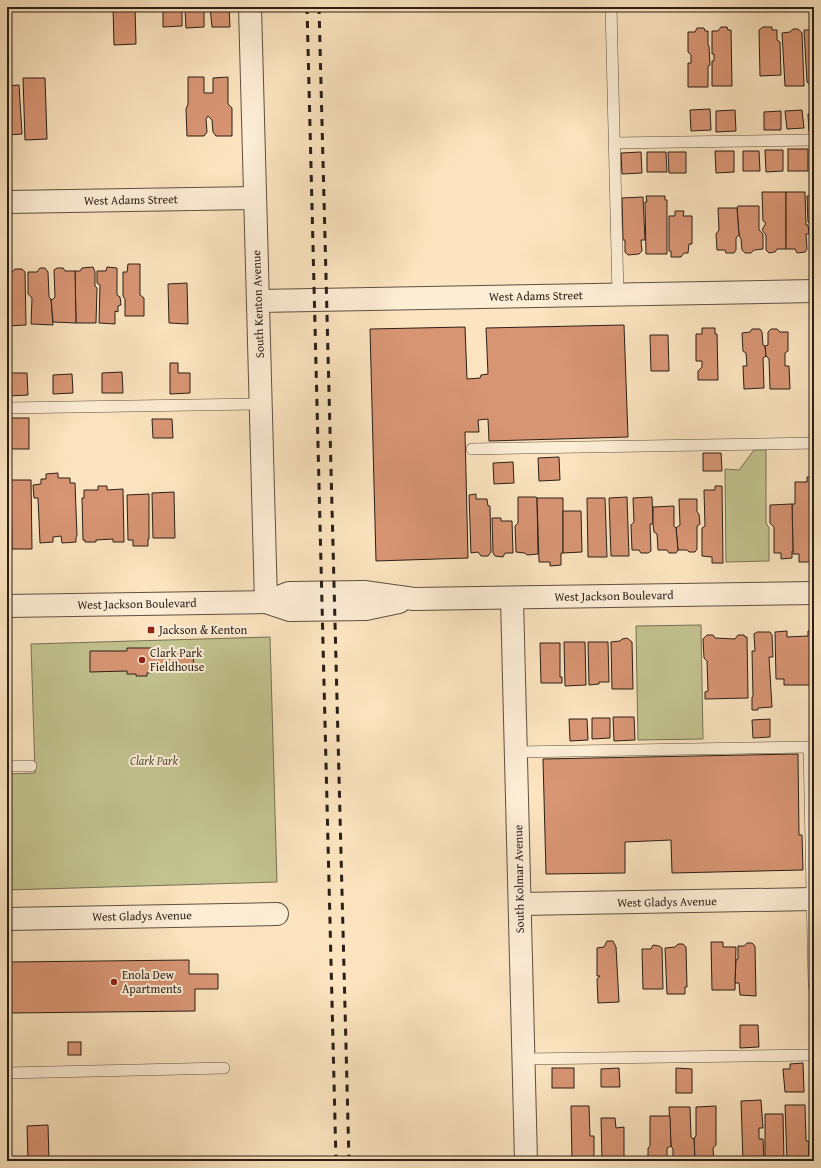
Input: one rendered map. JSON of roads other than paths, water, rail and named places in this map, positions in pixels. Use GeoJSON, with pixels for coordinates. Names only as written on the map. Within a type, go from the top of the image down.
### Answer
{"type":"FeatureCollection","features":[{"type":"Feature","properties":{"kind":"street","name":"South Kenton Avenue"},"geometry":{"type":"LineString","coordinates":[[250,7],[266,602]]}},
{"type":"Feature","properties":{"kind":"street","name":"West Adams Street"},"geometry":{"type":"LineString","coordinates":[[7,202],[255,198]]}},
{"type":"Feature","properties":{"kind":"street","name":"West Adams Street"},"geometry":{"type":"LineString","coordinates":[[258,301],[814,291]]}},
{"type":"Feature","properties":{"kind":"street","name":"West Jackson Boulevard"},"geometry":{"type":"LineString","coordinates":[[7,606],[266,602],[290,610],[366,610],[414,599],[814,593]]}},
{"type":"Feature","properties":{"kind":"street","name":"South Kolmar Avenue"},"geometry":{"type":"LineString","coordinates":[[512,598],[526,1161]]}},
{"type":"Feature","properties":{"kind":"street","name":"West Gladys Avenue"},"geometry":{"type":"LineString","coordinates":[[520,904],[813,899]]}},
{"type":"Feature","properties":{"kind":"street","name":"West Gladys Avenue"},"geometry":{"type":"LineString","coordinates":[[7,919],[277,914]]}},
{"type":"Feature","properties":{"kind":"lane"},"geometry":{"type":"LineString","coordinates":[[611,7],[618,294]]}},
{"type":"Feature","properties":{"kind":"lane"},"geometry":{"type":"LineString","coordinates":[[615,143],[814,140]]}},
{"type":"Feature","properties":{"kind":"lane"},"geometry":{"type":"LineString","coordinates":[[7,408],[261,404]]}},
{"type":"Feature","properties":{"kind":"lane"},"geometry":{"type":"LineString","coordinates":[[472,449],[814,443]]}},
{"type":"Feature","properties":{"kind":"lane"},"geometry":{"type":"LineString","coordinates":[[516,752],[812,747],[814,985]]}},
{"type":"Feature","properties":{"kind":"lane"},"geometry":{"type":"LineString","coordinates":[[7,766],[31,766]]}},
{"type":"Feature","properties":{"kind":"lane"},"geometry":{"type":"LineString","coordinates":[[524,1059],[814,1055]]}},
{"type":"Feature","properties":{"kind":"lane"},"geometry":{"type":"LineString","coordinates":[[7,1073],[224,1068]]}},
{"type":"Feature","properties":{"kind":"railway"},"geometry":{"type":"LineString","coordinates":[[307,7],[336,1161]]}},
{"type":"Feature","properties":{"kind":"railway"},"geometry":{"type":"LineString","coordinates":[[319,7],[349,1161]]}},
{"type":"Feature","properties":{"kind":"place","name":"Jackson & Kenton"},"geometry":{"type":"Point","coordinates":[151,630]}},
{"type":"Feature","properties":{"kind":"place","name":"Clark Park Fieldhouse"},"geometry":{"type":"Point","coordinates":[142,660]}},
{"type":"Feature","properties":{"kind":"place","name":"Enola Dew Apartments"},"geometry":{"type":"Point","coordinates":[114,982]}},
{"type":"Feature","properties":{"kind":"park label","name":"Clark Park"},"geometry":{"type":"Point","coordinates":[154,761]}}]}
